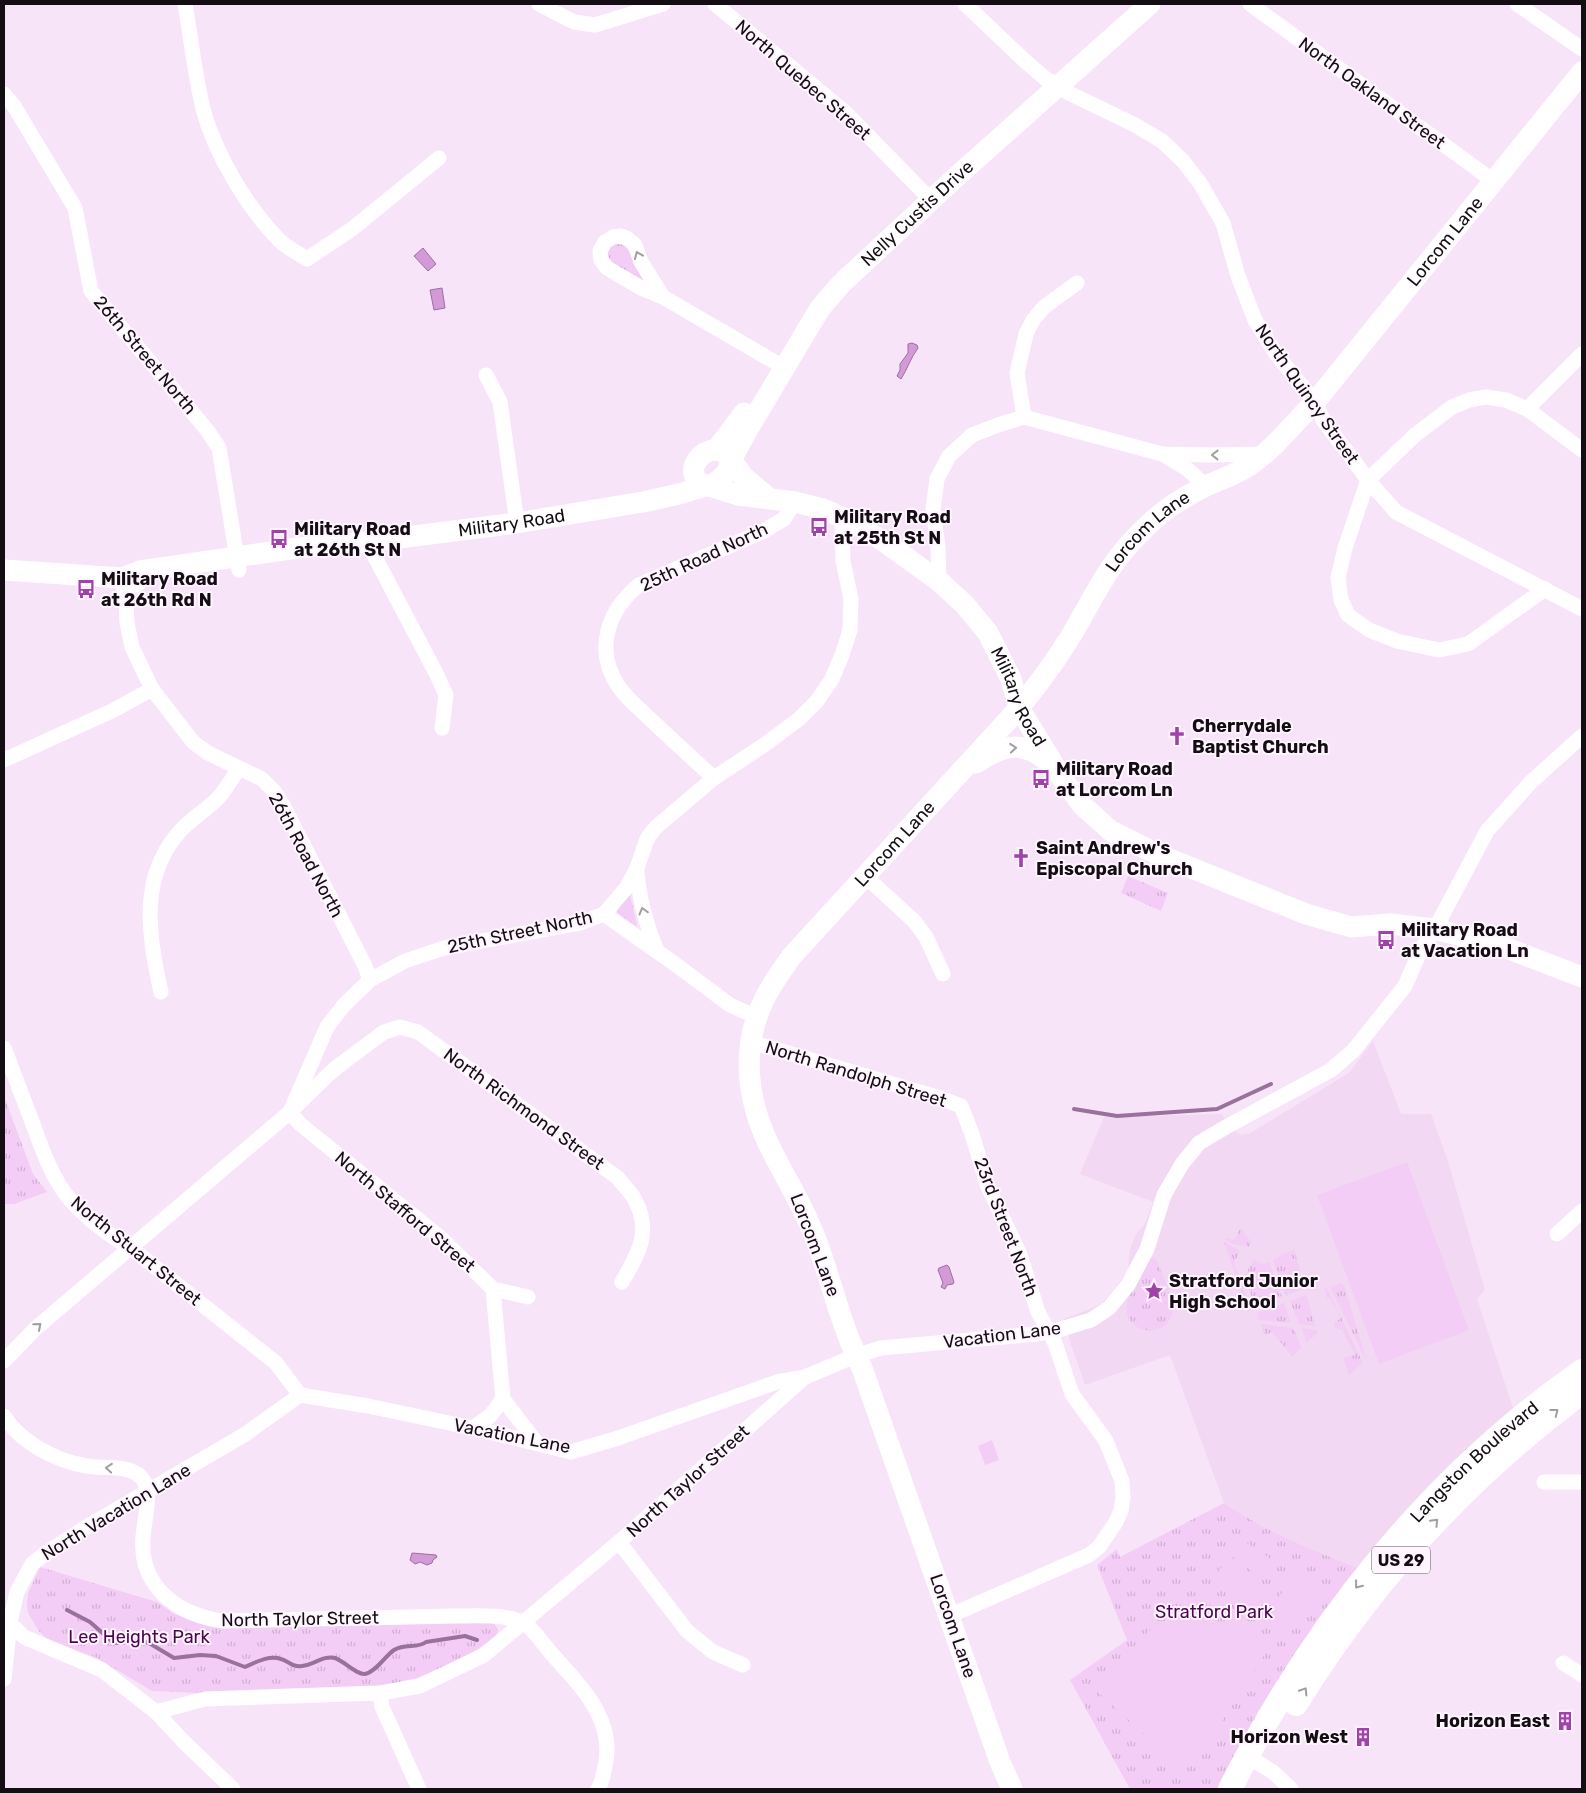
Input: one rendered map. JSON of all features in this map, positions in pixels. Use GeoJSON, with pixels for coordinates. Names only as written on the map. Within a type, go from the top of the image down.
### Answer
{"type":"FeatureCollection","features":[{"type":"Feature","properties":{"kind":"main road","name":"Langston Boulevard"},"geometry":{"type":"LineString","coordinates":[[1249,1789],[1255,1760],[1271,1712],[1309,1653],[1349,1597],[1390,1546],[1426,1507],[1487,1447],[1537,1405],[1582,1371]]}},
{"type":"Feature","properties":{"kind":"main road","name":"Langston Boulevard"},"geometry":{"type":"LineString","coordinates":[[1230,1789],[1255,1760],[1294,1708],[1331,1650],[1360,1610],[1405,1555],[1449,1507],[1487,1470],[1582,1392]]}},
{"type":"Feature","properties":{"kind":"street"},"geometry":{"type":"LineString","coordinates":[[186,4],[204,110],[215,142],[234,180],[266,224],[280,241],[308,259],[352,229],[439,158]]}},
{"type":"Feature","properties":{"kind":"street"},"geometry":{"type":"LineString","coordinates":[[539,4],[568,19],[595,25],[618,11],[663,4]]}},
{"type":"Feature","properties":{"kind":"street","name":"North Quebec Street"},"geometry":{"type":"LineString","coordinates":[[715,4],[846,113],[927,196]]}},
{"type":"Feature","properties":{"kind":"street","name":"North Quincy Street"},"geometry":{"type":"LineString","coordinates":[[965,4],[1029,65],[1052,83],[1135,125],[1162,142],[1184,162],[1200,183],[1223,223],[1238,276],[1255,320],[1276,354],[1315,402],[1323,420],[1368,480],[1396,512],[1582,608]]}},
{"type":"Feature","properties":{"kind":"street","name":"Nelly Custis Drive"},"geometry":{"type":"LineString","coordinates":[[726,457],[738,422],[780,365],[805,312],[927,196],[1052,83],[1131,4]]}},
{"type":"Feature","properties":{"kind":"street","name":"Nelly Custis Drive"},"geometry":{"type":"LineString","coordinates":[[1052,83],[1150,4]]}},
{"type":"Feature","properties":{"kind":"street","name":"North Oakland Street"},"geometry":{"type":"LineString","coordinates":[[1250,4],[1494,182]]}},
{"type":"Feature","properties":{"kind":"street"},"geometry":{"type":"LineString","coordinates":[[1517,4],[1582,49]]}},
{"type":"Feature","properties":{"kind":"street","name":"Lorcom Lane"},"geometry":{"type":"LineString","coordinates":[[1012,1789],[1000,1762],[862,1368],[855,1356],[814,1233],[760,1126],[754,1105],[748,1066],[757,1017],[770,988],[791,957],[956,778],[1044,678],[1070,638],[1103,578],[1123,549],[1144,528],[1175,504],[1206,486],[1250,466],[1315,402],[1582,72]]}},
{"type":"Feature","properties":{"kind":"street","name":"26th Street North"},"geometry":{"type":"LineString","coordinates":[[4,94],[14,106],[75,208],[91,291],[220,448],[238,564]]}},
{"type":"Feature","properties":{"kind":"street"},"geometry":{"type":"LineString","coordinates":[[1024,417],[1017,373],[1026,334],[1044,307],[1076,283]]}},
{"type":"Feature","properties":{"kind":"street"},"geometry":{"type":"LineString","coordinates":[[663,297],[780,365]]}},
{"type":"Feature","properties":{"kind":"street"},"geometry":{"type":"LineString","coordinates":[[1527,409],[1582,354]]}},
{"type":"Feature","properties":{"kind":"street"},"geometry":{"type":"LineString","coordinates":[[486,375],[500,402],[517,523]]}},
{"type":"Feature","properties":{"kind":"street"},"geometry":{"type":"LineString","coordinates":[[1545,590],[1468,644],[1439,650],[1397,641],[1369,630],[1348,615],[1341,600],[1338,578],[1345,548],[1368,480],[1415,434],[1452,407],[1469,400],[1486,397],[1506,400],[1527,409],[1582,450]]}},
{"type":"Feature","properties":{"kind":"street"},"geometry":{"type":"LineString","coordinates":[[939,581],[938,547],[933,509],[937,479],[949,456],[972,435],[1024,417],[1162,454],[1264,454]]}},
{"type":"Feature","properties":{"kind":"street"},"geometry":{"type":"LineString","coordinates":[[726,457],[730,468],[723,477],[707,486],[697,482],[694,476],[695,464],[704,453],[726,457],[748,481],[770,499]]}},
{"type":"Feature","properties":{"kind":"street"},"geometry":{"type":"LineString","coordinates":[[1162,454],[1186,468],[1206,486]]}},
{"type":"Feature","properties":{"kind":"street","name":"Military Road"},"geometry":{"type":"LineString","coordinates":[[655,498],[695,464]]}},
{"type":"Feature","properties":{"kind":"street","name":"Military Road"},"geometry":{"type":"LineString","coordinates":[[4,570],[122,578],[141,583],[238,564],[298,560],[367,542],[517,523],[643,502],[707,486],[738,495],[795,502],[823,509],[842,517],[883,541],[939,581],[965,605],[988,633],[1011,678],[1019,708],[1062,778],[1083,806],[1111,831],[1157,854],[1306,914],[1351,927],[1390,924],[1435,929],[1504,947],[1582,976]]}},
{"type":"Feature","properties":{"kind":"street","name":"25th Road North"},"geometry":{"type":"LineString","coordinates":[[714,778],[619,688],[608,662],[606,640],[608,627],[614,612],[627,595],[639,585],[762,532],[784,519],[795,502]]}},
{"type":"Feature","properties":{"kind":"street","name":"25th Street North"},"geometry":{"type":"LineString","coordinates":[[290,1112],[327,1027],[344,1005],[370,980],[405,961],[444,948],[580,923],[604,914],[627,887],[637,868],[647,840],[655,828],[714,778],[764,745],[799,718],[817,700],[832,679],[850,630],[852,612],[843,561],[842,517]]}},
{"type":"Feature","properties":{"kind":"street"},"geometry":{"type":"LineString","coordinates":[[367,542],[446,695],[442,728]]}},
{"type":"Feature","properties":{"kind":"street","name":"26th Road North"},"geometry":{"type":"LineString","coordinates":[[122,578],[126,602],[126,623],[132,647],[152,689],[193,742],[208,753],[262,779],[274,791],[283,805],[365,966],[370,980]]}},
{"type":"Feature","properties":{"kind":"street"},"geometry":{"type":"LineString","coordinates":[[4,760],[114,710],[152,689]]}},
{"type":"Feature","properties":{"kind":"street","name":"Vacation Lane"},"geometry":{"type":"LineString","coordinates":[[300,1395],[368,1406],[473,1428],[536,1442],[570,1452],[618,1438],[777,1382],[805,1377],[855,1356],[881,1348],[1048,1332],[1091,1320],[1109,1308],[1128,1285],[1147,1249],[1164,1195],[1182,1164],[1199,1143],[1331,1070],[1344,1060],[1373,1028],[1405,986],[1421,949],[1435,929],[1487,831],[1532,782],[1582,736]]}},
{"type":"Feature","properties":{"kind":"street"},"geometry":{"type":"LineString","coordinates":[[956,778],[990,753],[1011,746],[1025,747],[1039,754],[1062,778]]}},
{"type":"Feature","properties":{"kind":"street"},"geometry":{"type":"LineString","coordinates":[[161,992],[150,937],[150,904],[153,881],[165,852],[184,828],[218,798],[239,769]]}},
{"type":"Feature","properties":{"kind":"street"},"geometry":{"type":"LineString","coordinates":[[637,868],[638,893],[647,927],[657,951]]}},
{"type":"Feature","properties":{"kind":"street"},"geometry":{"type":"LineString","coordinates":[[865,876],[914,921],[926,937],[943,974]]}},
{"type":"Feature","properties":{"kind":"street","name":"North Randolph Street"},"geometry":{"type":"LineString","coordinates":[[604,914],[730,1005],[757,1017]]}},
{"type":"Feature","properties":{"kind":"street","name":"North Richmond Street"},"geometry":{"type":"LineString","coordinates":[[330,1072],[384,1032],[400,1028],[418,1032],[618,1178],[635,1200],[641,1218],[643,1235],[639,1252],[622,1282]]}},
{"type":"Feature","properties":{"kind":"street","name":"North Randolph Street"},"geometry":{"type":"LineString","coordinates":[[751,1042],[940,1098],[960,1106]]}},
{"type":"Feature","properties":{"kind":"street","name":"North Stuart Street"},"geometry":{"type":"LineString","coordinates":[[4,1048],[50,1168],[65,1193],[86,1215],[120,1243],[131,1248],[276,1363],[300,1395]]}},
{"type":"Feature","properties":{"kind":"street","name":"25th Street North"},"geometry":{"type":"LineString","coordinates":[[4,1360],[36,1328],[290,1112],[330,1072]]}},
{"type":"Feature","properties":{"kind":"street","name":"23rd Street North"},"geometry":{"type":"LineString","coordinates":[[950,1616],[1089,1555],[1110,1534],[1121,1511],[1123,1497],[1122,1481],[1106,1441],[1072,1394],[1055,1343],[1038,1312],[1020,1255],[987,1184],[972,1134],[960,1106]]}},
{"type":"Feature","properties":{"kind":"street","name":"North Stafford Street"},"geometry":{"type":"LineString","coordinates":[[290,1112],[300,1124],[441,1238],[494,1289]]}},
{"type":"Feature","properties":{"kind":"street"},"geometry":{"type":"LineString","coordinates":[[1556,1234],[1582,1211]]}},
{"type":"Feature","properties":{"kind":"street"},"geometry":{"type":"LineString","coordinates":[[528,1297],[494,1289],[503,1399],[536,1442]]}},
{"type":"Feature","properties":{"kind":"street","name":"North Taylor Street"},"geometry":{"type":"LineString","coordinates":[[156,1712],[204,1699],[380,1693],[420,1686],[484,1655],[619,1542],[805,1377]]}},
{"type":"Feature","properties":{"kind":"street","name":"North Vacation Lane"},"geometry":{"type":"LineString","coordinates":[[4,1679],[7,1620],[17,1592],[32,1564],[75,1533],[244,1436],[300,1395]]}},
{"type":"Feature","properties":{"kind":"street"},"geometry":{"type":"LineString","coordinates":[[473,1428],[490,1416],[503,1399]]}},
{"type":"Feature","properties":{"kind":"street"},"geometry":{"type":"LineString","coordinates":[[4,1416],[17,1431],[39,1448],[66,1460],[86,1466],[121,1469],[132,1472],[142,1478],[148,1490]]}},
{"type":"Feature","properties":{"kind":"street"},"geometry":{"type":"LineString","coordinates":[[1544,1482],[1582,1482]]}},
{"type":"Feature","properties":{"kind":"street","name":"North Taylor Street"},"geometry":{"type":"LineString","coordinates":[[148,1490],[143,1557],[151,1578],[173,1604],[205,1619],[222,1621],[493,1616],[523,1622]]}},
{"type":"Feature","properties":{"kind":"street"},"geometry":{"type":"LineString","coordinates":[[619,1542],[688,1631],[713,1652],[743,1665]]}},
{"type":"Feature","properties":{"kind":"street"},"geometry":{"type":"LineString","coordinates":[[7,1620],[24,1637],[102,1670],[156,1712],[184,1742],[234,1789]]}},
{"type":"Feature","properties":{"kind":"street"},"geometry":{"type":"LineString","coordinates":[[523,1622],[568,1672],[597,1710],[605,1731],[607,1743],[607,1761],[601,1788]]}},
{"type":"Feature","properties":{"kind":"street"},"geometry":{"type":"LineString","coordinates":[[1563,1663],[1582,1675]]}},
{"type":"Feature","properties":{"kind":"street"},"geometry":{"type":"LineString","coordinates":[[380,1693],[382,1707],[419,1789]]}},
{"type":"Feature","properties":{"kind":"street"},"geometry":{"type":"LineString","coordinates":[[1255,1760],[1277,1774],[1290,1789]]}},
{"type":"Feature","properties":{"kind":"shaded area"},"geometry":{"type":"Polygon","coordinates":[[[423,248],[436,264],[428,271],[414,256],[423,248]]]}},
{"type":"Feature","properties":{"kind":"shaded area"},"geometry":{"type":"Polygon","coordinates":[[[442,288],[445,308],[434,310],[430,290],[442,288]]]}},
{"type":"Feature","properties":{"kind":"shaded area"},"geometry":{"type":"Polygon","coordinates":[[[908,344],[917,345],[918,348],[901,379],[897,376],[900,364],[908,353],[908,344]]]}},
{"type":"Feature","properties":{"kind":"shaded area"},"geometry":{"type":"Polygon","coordinates":[[[1373,1041],[1401,1114],[1431,1114],[1448,1161],[1485,1290],[1477,1299],[1514,1411],[1358,1568],[1286,1540],[1224,1503],[1170,1355],[1085,1385],[1064,1319],[1101,1304],[1116,1288],[1128,1270],[1130,1249],[1136,1234],[1145,1224],[1153,1202],[1080,1174],[1104,1117],[1222,1114],[1228,1126],[1240,1135],[1250,1133],[1349,1073],[1373,1041]]]}},
{"type":"Feature","properties":{"kind":"shaded area"},"geometry":{"type":"Polygon","coordinates":[[[947,1265],[954,1282],[947,1285],[945,1289],[941,1287],[943,1283],[938,1270],[947,1265]]]}},
{"type":"Feature","properties":{"kind":"shaded area"},"geometry":{"type":"Polygon","coordinates":[[[412,1553],[436,1555],[437,1557],[432,1563],[427,1565],[420,1562],[415,1564],[410,1560],[412,1553]]]}},
{"type":"Feature","properties":{"kind":"green space"},"geometry":{"type":"Polygon","coordinates":[[[614,243],[622,243],[627,247],[643,280],[621,269],[610,260],[608,255],[609,249],[614,243]]]}},
{"type":"Feature","properties":{"kind":"green space"},"geometry":{"type":"Polygon","coordinates":[[[1128,876],[1168,893],[1161,911],[1121,893],[1128,876]]]}},
{"type":"Feature","properties":{"kind":"green space"},"geometry":{"type":"Polygon","coordinates":[[[630,895],[636,926],[617,913],[617,910],[630,895]]]}},
{"type":"Feature","properties":{"kind":"green space"},"geometry":{"type":"Polygon","coordinates":[[[4,1096],[33,1174],[47,1192],[14,1204],[4,1204],[4,1096]]]}},
{"type":"Feature","properties":{"kind":"green space"},"geometry":{"type":"Polygon","coordinates":[[[1407,1162],[1469,1330],[1379,1364],[1317,1195],[1407,1162]]]}},
{"type":"Feature","properties":{"kind":"green space"},"geometry":{"type":"Polygon","coordinates":[[[1240,1229],[1251,1242],[1249,1247],[1233,1244],[1225,1240],[1227,1237],[1234,1240],[1240,1229]]]}},
{"type":"Feature","properties":{"kind":"green space"},"geometry":{"type":"Polygon","coordinates":[[[1224,1242],[1240,1251],[1234,1263],[1249,1305],[1245,1303],[1224,1242]]]}},
{"type":"Feature","properties":{"kind":"green space"},"geometry":{"type":"Polygon","coordinates":[[[1294,1249],[1305,1288],[1286,1296],[1273,1261],[1294,1249]]]}},
{"type":"Feature","properties":{"kind":"green space"},"geometry":{"type":"Polygon","coordinates":[[[1150,1258],[1155,1259],[1158,1263],[1173,1305],[1170,1320],[1163,1327],[1155,1330],[1138,1328],[1127,1315],[1130,1294],[1145,1262],[1150,1258]]]}},
{"type":"Feature","properties":{"kind":"green space"},"geometry":{"type":"Polygon","coordinates":[[[1254,1259],[1263,1264],[1269,1262],[1282,1297],[1256,1307],[1244,1277],[1254,1259]]]}},
{"type":"Feature","properties":{"kind":"green space"},"geometry":{"type":"Polygon","coordinates":[[[1340,1283],[1344,1285],[1367,1362],[1330,1287],[1340,1283]]]}},
{"type":"Feature","properties":{"kind":"green space"},"geometry":{"type":"Polygon","coordinates":[[[1327,1288],[1363,1363],[1349,1375],[1343,1358],[1355,1355],[1342,1330],[1335,1328],[1334,1323],[1341,1318],[1330,1298],[1327,1298],[1324,1289],[1327,1288]]]}},
{"type":"Feature","properties":{"kind":"green space"},"geometry":{"type":"Polygon","coordinates":[[[1306,1295],[1315,1326],[1299,1324],[1290,1301],[1306,1295]]]}},
{"type":"Feature","properties":{"kind":"green space"},"geometry":{"type":"Polygon","coordinates":[[[1284,1303],[1291,1323],[1259,1320],[1257,1313],[1284,1303]]]}},
{"type":"Feature","properties":{"kind":"green space"},"geometry":{"type":"Polygon","coordinates":[[[1262,1324],[1294,1328],[1301,1348],[1292,1356],[1272,1332],[1265,1335],[1262,1324]]]}},
{"type":"Feature","properties":{"kind":"green space"},"geometry":{"type":"Polygon","coordinates":[[[1302,1328],[1316,1330],[1318,1333],[1306,1343],[1302,1328]]]}},
{"type":"Feature","properties":{"kind":"green space"},"geometry":{"type":"Polygon","coordinates":[[[992,1440],[999,1460],[985,1465],[978,1446],[992,1440]]]}},
{"type":"Feature","properties":{"kind":"green space","name":"Stratford Park"},"geometry":{"type":"Polygon","coordinates":[[[1224,1503],[1273,1532],[1358,1568],[1275,1685],[1250,1728],[1219,1789],[1130,1789],[1070,1680],[1127,1640],[1097,1565],[1117,1549],[1120,1557],[1224,1503]]]}},
{"type":"Feature","properties":{"kind":"green space"},"geometry":{"type":"Polygon","coordinates":[[[1241,1539],[1278,1564],[1265,1581],[1230,1555],[1241,1539]]]}},
{"type":"Feature","properties":{"kind":"green space"},"geometry":{"type":"Polygon","coordinates":[[[1226,1561],[1262,1587],[1250,1604],[1214,1578],[1226,1561]]]}},
{"type":"Feature","properties":{"kind":"green space","name":"Lee Heights Park"},"geometry":{"type":"Polygon","coordinates":[[[40,1567],[157,1602],[174,1614],[206,1625],[493,1622],[498,1629],[498,1633],[489,1642],[460,1660],[416,1678],[375,1688],[197,1693],[152,1691],[97,1658],[47,1639],[38,1630],[28,1613],[27,1604],[28,1593],[40,1567]]]}},
{"type":"Feature","properties":{"kind":"green space"},"geometry":{"type":"Polygon","coordinates":[[[1296,1573],[1320,1590],[1287,1636],[1263,1619],[1296,1573]]]}},
{"type":"Feature","properties":{"kind":"green space"},"geometry":{"type":"Polygon","coordinates":[[[1212,1615],[1214,1621],[1221,1626],[1239,1624],[1256,1631],[1268,1649],[1194,1764],[1184,1767],[1175,1762],[1089,1684],[1131,1650],[1149,1631],[1166,1623],[1212,1615]]]}},
{"type":"Feature","properties":{"kind":"waterway"},"geometry":{"type":"LineString","coordinates":[[1074,1109],[1117,1116],[1217,1109],[1271,1084]]}},
{"type":"Feature","properties":{"kind":"waterway"},"geometry":{"type":"LineString","coordinates":[[67,1610],[90,1622],[114,1643],[142,1641],[149,1643],[174,1658],[200,1655],[216,1656],[245,1667],[272,1658],[281,1659],[299,1666],[331,1657],[365,1674],[377,1667],[398,1648],[465,1636],[477,1640]]}},
{"type":"Feature","properties":{"kind":"place","name":"Military Road at 25th St N"},"geometry":{"type":"Point","coordinates":[819,527]}},
{"type":"Feature","properties":{"kind":"place","name":"Military Road at 26th St N"},"geometry":{"type":"Point","coordinates":[279,539]}},
{"type":"Feature","properties":{"kind":"place","name":"Military Road at 26th Rd N"},"geometry":{"type":"Point","coordinates":[86,589]}},
{"type":"Feature","properties":{"kind":"place","name":"Cherrydale Baptist Church"},"geometry":{"type":"Point","coordinates":[1177,736]}},
{"type":"Feature","properties":{"kind":"place","name":"Military Road at Lorcom Ln"},"geometry":{"type":"Point","coordinates":[1041,779]}},
{"type":"Feature","properties":{"kind":"place","name":"Saint Andrew's Episcopal Church"},"geometry":{"type":"Point","coordinates":[1021,858]}},
{"type":"Feature","properties":{"kind":"place","name":"Military Road at Vacation Ln"},"geometry":{"type":"Point","coordinates":[1386,940]}},
{"type":"Feature","properties":{"kind":"place","name":"Stratford Junior High School"},"geometry":{"type":"Point","coordinates":[1154,1291]}},
{"type":"Feature","properties":{"kind":"place","name":"Horizon East"},"geometry":{"type":"Point","coordinates":[1565,1721]}},
{"type":"Feature","properties":{"kind":"place","name":"Horizon West"},"geometry":{"type":"Point","coordinates":[1363,1737]}}]}
